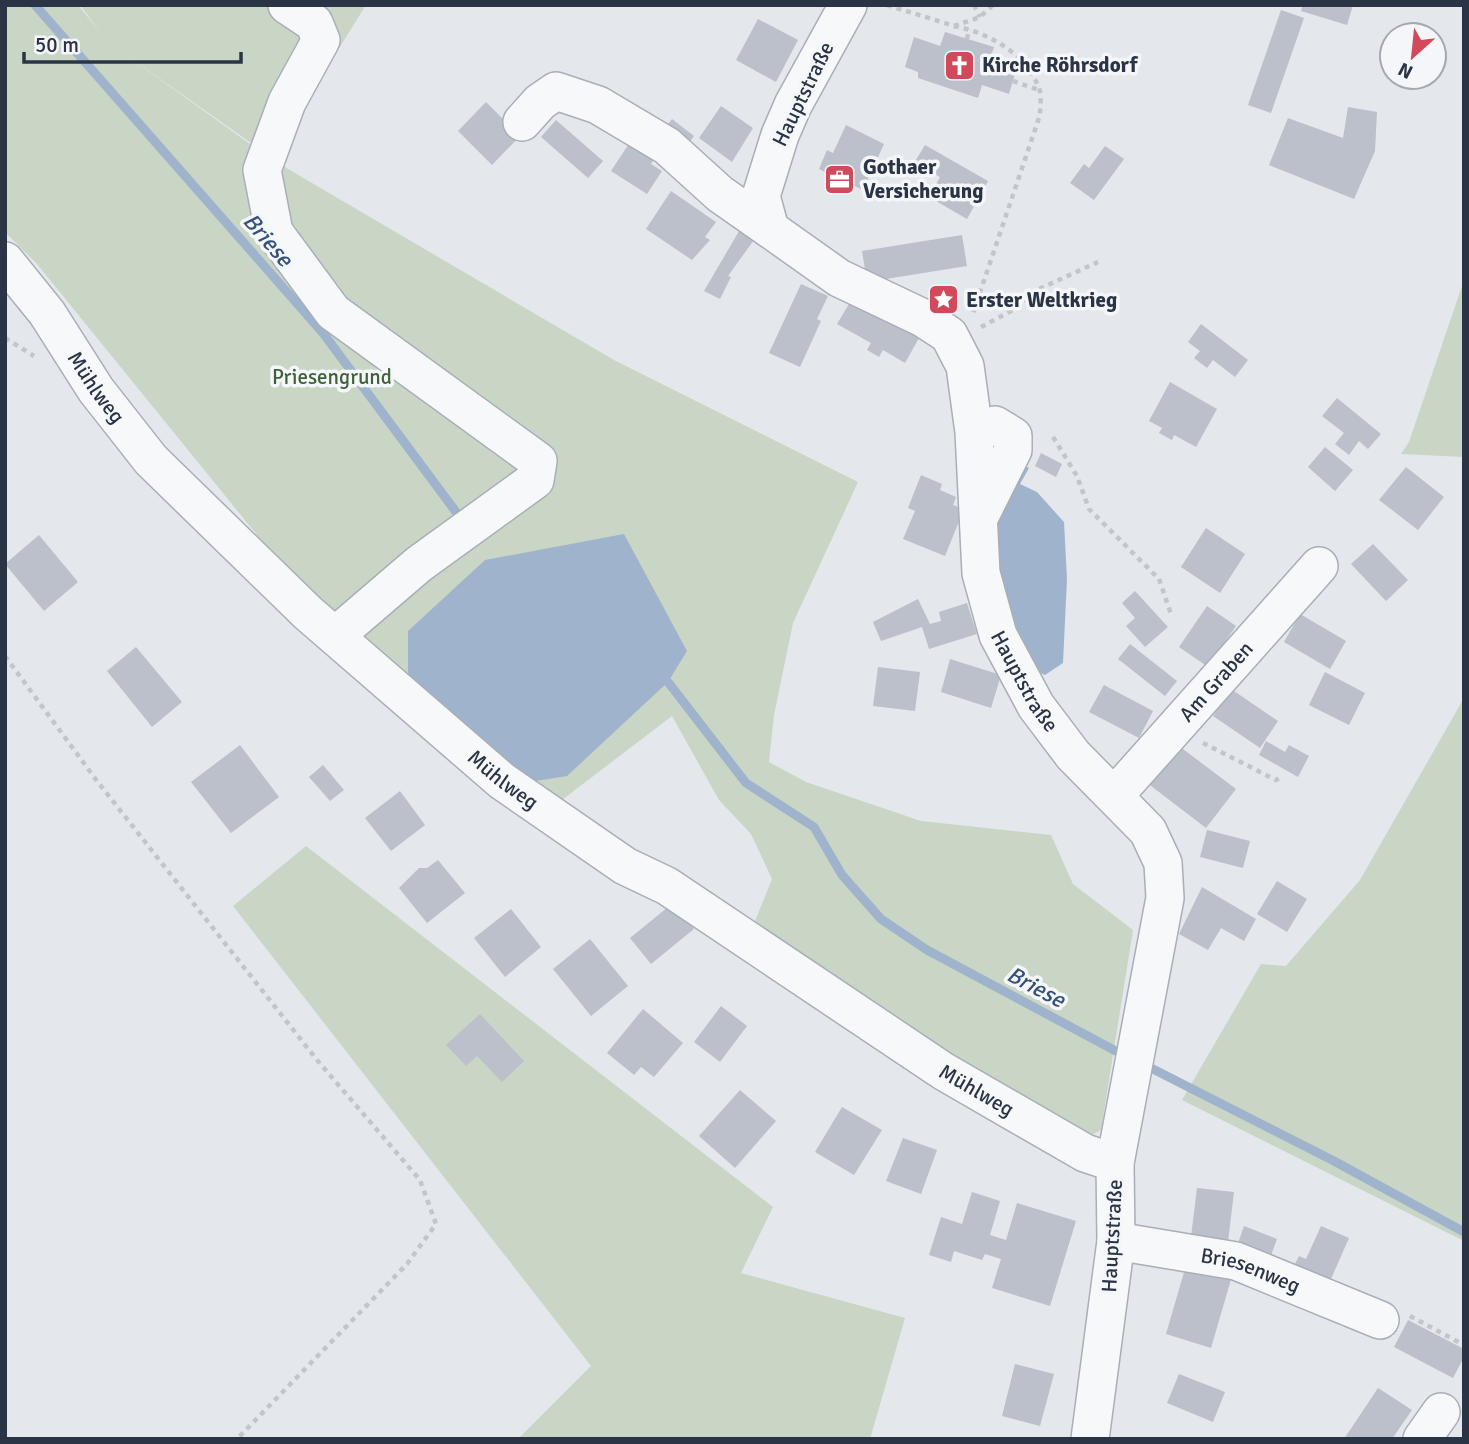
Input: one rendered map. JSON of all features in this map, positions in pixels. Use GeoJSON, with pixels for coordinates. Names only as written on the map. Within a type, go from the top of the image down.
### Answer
{"type":"FeatureCollection","features":[{"type":"Feature","properties":{"kind":"street"},"geometry":{"type":"LineString","coordinates":[[288,5],[314,23],[321,40],[287,102],[262,170],[274,232],[333,312],[538,461],[535,480],[419,564],[335,636]]}},
{"type":"Feature","properties":{"kind":"street","name":"Hauptstraße"},"geometry":{"type":"LineString","coordinates":[[770,229],[761,196],[780,135],[793,105],[848,5]]}},
{"type":"Feature","properties":{"kind":"street"},"geometry":{"type":"LineString","coordinates":[[522,122],[540,102],[556,91],[598,105],[667,146],[720,194],[839,278],[958,333]]}},
{"type":"Feature","properties":{"kind":"street","name":"Mühlweg"},"geometry":{"type":"LineString","coordinates":[[5,261],[47,313],[96,390],[151,460],[335,636],[502,781],[625,866],[667,886],[943,1071],[1085,1153],[1115,1164]]}},
{"type":"Feature","properties":{"kind":"street","name":"Hauptstraße"},"geometry":{"type":"LineString","coordinates":[[958,333],[974,432],[981,573],[998,635],[1036,706],[1073,755],[1148,831],[1163,863],[1165,898],[1115,1164],[1116,1241],[1090,1439]]}},
{"type":"Feature","properties":{"kind":"street"},"geometry":{"type":"LineString","coordinates":[[978,519],[1013,450],[1013,436],[995,425]]}},
{"type":"Feature","properties":{"kind":"street","name":"Am Graben"},"geometry":{"type":"LineString","coordinates":[[1115,795],[1318,566]]}},
{"type":"Feature","properties":{"kind":"street","name":"Briesenweg"},"geometry":{"type":"LineString","coordinates":[[1116,1241],[1236,1261],[1380,1320]]}},
{"type":"Feature","properties":{"kind":"path"},"geometry":{"type":"LineString","coordinates":[[887,5],[969,29],[1012,49],[1040,90],[1040,115],[958,333]]}},
{"type":"Feature","properties":{"kind":"path"},"geometry":{"type":"LineString","coordinates":[[974,5],[980,17]]}},
{"type":"Feature","properties":{"kind":"path"},"geometry":{"type":"LineString","coordinates":[[954,26],[980,17],[993,5]]}},
{"type":"Feature","properties":{"kind":"path"},"geometry":{"type":"LineString","coordinates":[[967,39],[969,29]]}},
{"type":"Feature","properties":{"kind":"path"},"geometry":{"type":"LineString","coordinates":[[1013,80],[1040,90]]}},
{"type":"Feature","properties":{"kind":"path"},"geometry":{"type":"LineString","coordinates":[[958,333],[983,327],[1039,289],[1098,262]]}},
{"type":"Feature","properties":{"kind":"path"},"geometry":{"type":"LineString","coordinates":[[1053,436],[1072,467],[1089,509],[1159,579],[1171,614]]}},
{"type":"Feature","properties":{"kind":"path"},"geometry":{"type":"LineString","coordinates":[[5,656],[96,781],[291,1028],[420,1181],[436,1224],[407,1264],[237,1439]]}},
{"type":"Feature","properties":{"kind":"path"},"geometry":{"type":"LineString","coordinates":[[1178,725],[1198,741],[1221,749],[1276,780],[1283,776]]}},
{"type":"Feature","properties":{"kind":"path"},"geometry":{"type":"LineString","coordinates":[[1380,1320],[1389,1321],[1407,1314],[1464,1345]]}},
{"type":"Feature","properties":{"kind":"green space","name":"Priesengrund"},"geometry":{"type":"Polygon","coordinates":[[[5,5],[78,5],[100,32],[80,5],[366,5],[271,157],[119,50],[271,159],[614,360],[858,482],[793,623],[774,715],[769,762],[806,782],[921,821],[1051,835],[1073,884],[1133,930],[1101,1130],[1088,1137],[1062,1128],[751,931],[772,879],[751,834],[719,800],[672,716],[554,806],[408,680],[270,551],[37,264],[5,232],[5,5]]]}},
{"type":"Feature","properties":{"kind":"green space"},"geometry":{"type":"Polygon","coordinates":[[[1464,280],[1464,457],[1401,454],[1409,442],[1464,280]]]}},
{"type":"Feature","properties":{"kind":"green space"},"geometry":{"type":"Polygon","coordinates":[[[1464,698],[1464,1241],[1182,1100],[1261,964],[1286,966],[1360,880],[1464,698]]]}},
{"type":"Feature","properties":{"kind":"green space"},"geometry":{"type":"Polygon","coordinates":[[[306,846],[773,1207],[741,1273],[905,1318],[870,1439],[518,1439],[591,1366],[233,906],[306,846]]]}},
{"type":"Feature","properties":{"kind":"water"},"geometry":{"type":"Polygon","coordinates":[[[1019,463],[1029,468],[1020,484],[1037,492],[1064,522],[1067,579],[1063,663],[1045,675],[1030,668],[1012,626],[995,561],[996,512],[1019,463]]]}},
{"type":"Feature","properties":{"kind":"water"},"geometry":{"type":"Polygon","coordinates":[[[624,534],[687,651],[668,682],[567,776],[529,782],[408,680],[408,631],[485,560],[624,534]]]}},
{"type":"Feature","properties":{"kind":"building"},"geometry":{"type":"Polygon","coordinates":[[[1303,5],[1353,5],[1347,25],[1301,11],[1303,5]]]}},
{"type":"Feature","properties":{"kind":"building"},"geometry":{"type":"Polygon","coordinates":[[[1281,10],[1304,18],[1271,113],[1248,105],[1281,10]]]}},
{"type":"Feature","properties":{"kind":"building"},"geometry":{"type":"Polygon","coordinates":[[[758,19],[798,40],[776,82],[736,60],[758,19]]]}},
{"type":"Feature","properties":{"kind":"building","name":"Kirche Röhrsdorf"},"geometry":{"type":"Polygon","coordinates":[[[945,32],[994,47],[990,59],[1017,67],[1009,94],[982,85],[978,98],[918,78],[918,72],[905,67],[914,37],[940,46],[945,32]]]}},
{"type":"Feature","properties":{"kind":"building"},"geometry":{"type":"Polygon","coordinates":[[[486,102],[520,136],[492,165],[458,131],[486,102]]]}},
{"type":"Feature","properties":{"kind":"building"},"geometry":{"type":"Polygon","coordinates":[[[721,106],[753,128],[732,162],[699,138],[721,106]]]}},
{"type":"Feature","properties":{"kind":"building"},"geometry":{"type":"Polygon","coordinates":[[[1348,107],[1377,112],[1375,151],[1354,199],[1269,165],[1288,118],[1343,138],[1348,107]]]}},
{"type":"Feature","properties":{"kind":"building"},"geometry":{"type":"Polygon","coordinates":[[[672,119],[694,136],[686,147],[663,130],[672,119]]]}},
{"type":"Feature","properties":{"kind":"building"},"geometry":{"type":"Polygon","coordinates":[[[556,120],[603,161],[588,178],[541,137],[556,120]]]}},
{"type":"Feature","properties":{"kind":"building"},"geometry":{"type":"Polygon","coordinates":[[[846,125],[884,144],[863,190],[819,169],[827,150],[833,153],[846,125]]]}},
{"type":"Feature","properties":{"kind":"building"},"geometry":{"type":"Polygon","coordinates":[[[636,133],[661,149],[651,164],[662,171],[647,194],[611,171],[636,133]]]}},
{"type":"Feature","properties":{"kind":"building"},"geometry":{"type":"Polygon","coordinates":[[[925,145],[988,181],[967,219],[929,197],[940,177],[914,163],[925,145]]]}},
{"type":"Feature","properties":{"kind":"building"},"geometry":{"type":"Polygon","coordinates":[[[1105,146],[1124,159],[1094,200],[1070,183],[1084,164],[1089,168],[1105,146]]]}},
{"type":"Feature","properties":{"kind":"building"},"geometry":{"type":"Polygon","coordinates":[[[671,191],[716,222],[705,237],[710,240],[692,260],[646,229],[671,191]]]}},
{"type":"Feature","properties":{"kind":"building"},"geometry":{"type":"Polygon","coordinates":[[[742,226],[756,237],[728,276],[731,277],[720,299],[704,291],[742,226]]]}},
{"type":"Feature","properties":{"kind":"building"},"geometry":{"type":"Polygon","coordinates":[[[962,235],[967,266],[867,282],[862,251],[962,235]]]}},
{"type":"Feature","properties":{"kind":"building"},"geometry":{"type":"Polygon","coordinates":[[[801,284],[828,296],[817,319],[821,321],[800,367],[769,353],[801,284]]]}},
{"type":"Feature","properties":{"kind":"building"},"geometry":{"type":"Polygon","coordinates":[[[852,299],[919,338],[905,363],[883,350],[879,357],[867,350],[871,343],[837,324],[852,299]]]}},
{"type":"Feature","properties":{"kind":"building"},"geometry":{"type":"Polygon","coordinates":[[[1201,324],[1248,360],[1235,377],[1213,360],[1207,368],[1194,358],[1200,351],[1188,342],[1201,324]]]}},
{"type":"Feature","properties":{"kind":"building"},"geometry":{"type":"Polygon","coordinates":[[[1170,382],[1217,409],[1196,447],[1174,435],[1172,440],[1159,433],[1162,428],[1149,421],[1170,382]]]}},
{"type":"Feature","properties":{"kind":"building"},"geometry":{"type":"Polygon","coordinates":[[[1337,398],[1381,434],[1368,449],[1359,441],[1349,455],[1335,444],[1344,433],[1322,416],[1337,398]]]}},
{"type":"Feature","properties":{"kind":"building"},"geometry":{"type":"Polygon","coordinates":[[[1325,447],[1353,470],[1335,491],[1308,467],[1325,447]]]}},
{"type":"Feature","properties":{"kind":"building"},"geometry":{"type":"Polygon","coordinates":[[[1041,453],[1062,464],[1056,477],[1035,466],[1041,453]]]}},
{"type":"Feature","properties":{"kind":"building"},"geometry":{"type":"Polygon","coordinates":[[[1406,467],[1444,497],[1418,530],[1379,500],[1406,467]]]}},
{"type":"Feature","properties":{"kind":"building"},"geometry":{"type":"Polygon","coordinates":[[[921,475],[942,484],[940,490],[956,497],[953,505],[964,509],[945,556],[903,539],[915,511],[908,508],[921,475]]]}},
{"type":"Feature","properties":{"kind":"building"},"geometry":{"type":"Polygon","coordinates":[[[1206,528],[1245,554],[1220,593],[1181,567],[1206,528]]]}},
{"type":"Feature","properties":{"kind":"building"},"geometry":{"type":"Polygon","coordinates":[[[39,535],[78,582],[44,611],[5,564],[39,535]]]}},
{"type":"Feature","properties":{"kind":"building"},"geometry":{"type":"Polygon","coordinates":[[[1373,544],[1408,580],[1386,601],[1351,564],[1373,544]]]}},
{"type":"Feature","properties":{"kind":"building"},"geometry":{"type":"Polygon","coordinates":[[[1135,591],[1168,627],[1145,647],[1126,626],[1135,618],[1122,603],[1135,591]]]}},
{"type":"Feature","properties":{"kind":"building"},"geometry":{"type":"Polygon","coordinates":[[[918,599],[930,624],[941,621],[939,612],[967,603],[977,634],[929,649],[922,627],[881,641],[873,622],[918,599]]]}},
{"type":"Feature","properties":{"kind":"building"},"geometry":{"type":"Polygon","coordinates":[[[1207,606],[1236,626],[1208,667],[1179,647],[1207,606]]]}},
{"type":"Feature","properties":{"kind":"building"},"geometry":{"type":"Polygon","coordinates":[[[1300,614],[1346,641],[1330,669],[1284,642],[1300,614]]]}},
{"type":"Feature","properties":{"kind":"building"},"geometry":{"type":"Polygon","coordinates":[[[1130,644],[1177,681],[1165,696],[1118,659],[1130,644]]]}},
{"type":"Feature","properties":{"kind":"building"},"geometry":{"type":"Polygon","coordinates":[[[136,647],[182,702],[152,727],[107,671],[136,647]]]}},
{"type":"Feature","properties":{"kind":"building"},"geometry":{"type":"Polygon","coordinates":[[[950,659],[1001,675],[991,708],[941,692],[950,659]]]}},
{"type":"Feature","properties":{"kind":"building"},"geometry":{"type":"Polygon","coordinates":[[[878,667],[920,672],[915,711],[873,706],[878,667]]]}},
{"type":"Feature","properties":{"kind":"building"},"geometry":{"type":"Polygon","coordinates":[[[1325,672],[1365,693],[1349,725],[1309,705],[1325,672]]]}},
{"type":"Feature","properties":{"kind":"building"},"geometry":{"type":"Polygon","coordinates":[[[1104,685],[1153,711],[1139,738],[1089,712],[1104,685]]]}},
{"type":"Feature","properties":{"kind":"building"},"geometry":{"type":"Polygon","coordinates":[[[1231,689],[1278,721],[1260,748],[1213,716],[1231,689]]]}},
{"type":"Feature","properties":{"kind":"building"},"geometry":{"type":"Polygon","coordinates":[[[1171,740],[1236,789],[1206,828],[1142,779],[1171,740]]]}},
{"type":"Feature","properties":{"kind":"building"},"geometry":{"type":"Polygon","coordinates":[[[1266,741],[1285,752],[1289,745],[1309,756],[1298,777],[1259,755],[1266,741]]]}},
{"type":"Feature","properties":{"kind":"building"},"geometry":{"type":"Polygon","coordinates":[[[240,745],[279,797],[231,833],[191,782],[240,745]]]}},
{"type":"Feature","properties":{"kind":"building"},"geometry":{"type":"Polygon","coordinates":[[[323,765],[344,790],[330,801],[309,777],[323,765]]]}},
{"type":"Feature","properties":{"kind":"building"},"geometry":{"type":"Polygon","coordinates":[[[400,791],[425,825],[391,851],[365,818],[400,791]]]}},
{"type":"Feature","properties":{"kind":"building"},"geometry":{"type":"Polygon","coordinates":[[[1207,830],[1250,841],[1243,868],[1200,857],[1207,830]]]}},
{"type":"Feature","properties":{"kind":"building"},"geometry":{"type":"Polygon","coordinates":[[[438,860],[465,893],[427,923],[399,888],[419,868],[427,868],[438,860]]]}},
{"type":"Feature","properties":{"kind":"building"},"geometry":{"type":"Polygon","coordinates":[[[1277,881],[1307,899],[1287,932],[1257,914],[1277,881]]]}},
{"type":"Feature","properties":{"kind":"building"},"geometry":{"type":"Polygon","coordinates":[[[1202,887],[1256,919],[1244,941],[1221,928],[1208,950],[1179,934],[1202,887]]]}},
{"type":"Feature","properties":{"kind":"building"},"geometry":{"type":"Polygon","coordinates":[[[673,903],[694,929],[651,964],[630,938],[673,903]]]}},
{"type":"Feature","properties":{"kind":"building"},"geometry":{"type":"Polygon","coordinates":[[[511,909],[541,947],[505,977],[474,938],[511,909]]]}},
{"type":"Feature","properties":{"kind":"building"},"geometry":{"type":"Polygon","coordinates":[[[590,939],[628,986],[591,1016],[553,969],[590,939]]]}},
{"type":"Feature","properties":{"kind":"building"},"geometry":{"type":"Polygon","coordinates":[[[721,1006],[747,1026],[720,1062],[694,1042],[721,1006]]]}},
{"type":"Feature","properties":{"kind":"building"},"geometry":{"type":"Polygon","coordinates":[[[643,1009],[683,1043],[654,1077],[641,1067],[634,1075],[607,1053],[643,1009]]]}},
{"type":"Feature","properties":{"kind":"building"},"geometry":{"type":"Polygon","coordinates":[[[480,1014],[524,1061],[502,1082],[477,1056],[466,1066],[446,1045],[480,1014]]]}},
{"type":"Feature","properties":{"kind":"building"},"geometry":{"type":"Polygon","coordinates":[[[740,1090],[776,1121],[735,1168],[699,1136],[740,1090]]]}},
{"type":"Feature","properties":{"kind":"building"},"geometry":{"type":"Polygon","coordinates":[[[842,1107],[882,1130],[854,1175],[815,1152],[842,1107]]]}},
{"type":"Feature","properties":{"kind":"building"},"geometry":{"type":"Polygon","coordinates":[[[903,1138],[937,1150],[921,1194],[886,1181],[903,1138]]]}},
{"type":"Feature","properties":{"kind":"building"},"geometry":{"type":"Polygon","coordinates":[[[1197,1188],[1234,1192],[1227,1250],[1190,1245],[1197,1188]]]}},
{"type":"Feature","properties":{"kind":"building"},"geometry":{"type":"Polygon","coordinates":[[[972,1192],[1000,1201],[990,1235],[1006,1240],[1017,1203],[1076,1221],[1050,1306],[992,1288],[1001,1259],[985,1254],[982,1260],[954,1251],[951,1262],[929,1255],[941,1217],[962,1224],[972,1192]]]}},
{"type":"Feature","properties":{"kind":"building"},"geometry":{"type":"Polygon","coordinates":[[[1244,1226],[1277,1239],[1269,1261],[1236,1249],[1244,1226]]]}},
{"type":"Feature","properties":{"kind":"building"},"geometry":{"type":"Polygon","coordinates":[[[1321,1226],[1349,1238],[1327,1288],[1291,1272],[1299,1256],[1306,1259],[1321,1226]]]}},
{"type":"Feature","properties":{"kind":"building"},"geometry":{"type":"Polygon","coordinates":[[[1187,1262],[1232,1276],[1211,1348],[1166,1334],[1187,1262]]]}},
{"type":"Feature","properties":{"kind":"building"},"geometry":{"type":"Polygon","coordinates":[[[1408,1320],[1464,1349],[1464,1357],[1453,1378],[1394,1347],[1408,1320]]]}},
{"type":"Feature","properties":{"kind":"building"},"geometry":{"type":"Polygon","coordinates":[[[1015,1364],[1054,1374],[1040,1426],[1002,1416],[1015,1364]]]}},
{"type":"Feature","properties":{"kind":"building"},"geometry":{"type":"Polygon","coordinates":[[[1179,1374],[1225,1392],[1213,1422],[1167,1403],[1179,1374]]]}},
{"type":"Feature","properties":{"kind":"building"},"geometry":{"type":"Polygon","coordinates":[[[1378,1388],[1412,1410],[1392,1439],[1344,1439],[1378,1388]]]}},
{"type":"Feature","properties":{"kind":"waterway","name":"Briese"},"geometry":{"type":"LineString","coordinates":[[35,5],[323,333],[456,512]]}},
{"type":"Feature","properties":{"kind":"waterway","name":"Briese"},"geometry":{"type":"LineString","coordinates":[[668,682],[746,783],[814,827],[842,875],[881,919],[927,950],[1127,1057]]}},
{"type":"Feature","properties":{"kind":"waterway","name":"Briese"},"geometry":{"type":"LineString","coordinates":[[1143,1064],[1334,1161],[1464,1232]]}},
{"type":"Feature","properties":{"kind":"place","name":"Kirche Röhrsdorf"},"geometry":{"type":"Point","coordinates":[959,65]}},
{"type":"Feature","properties":{"kind":"place","name":"Gothaer Versicherung"},"geometry":{"type":"Point","coordinates":[840,179]}},
{"type":"Feature","properties":{"kind":"place","name":"Erster Weltkrieg"},"geometry":{"type":"Point","coordinates":[943,300]}}]}
